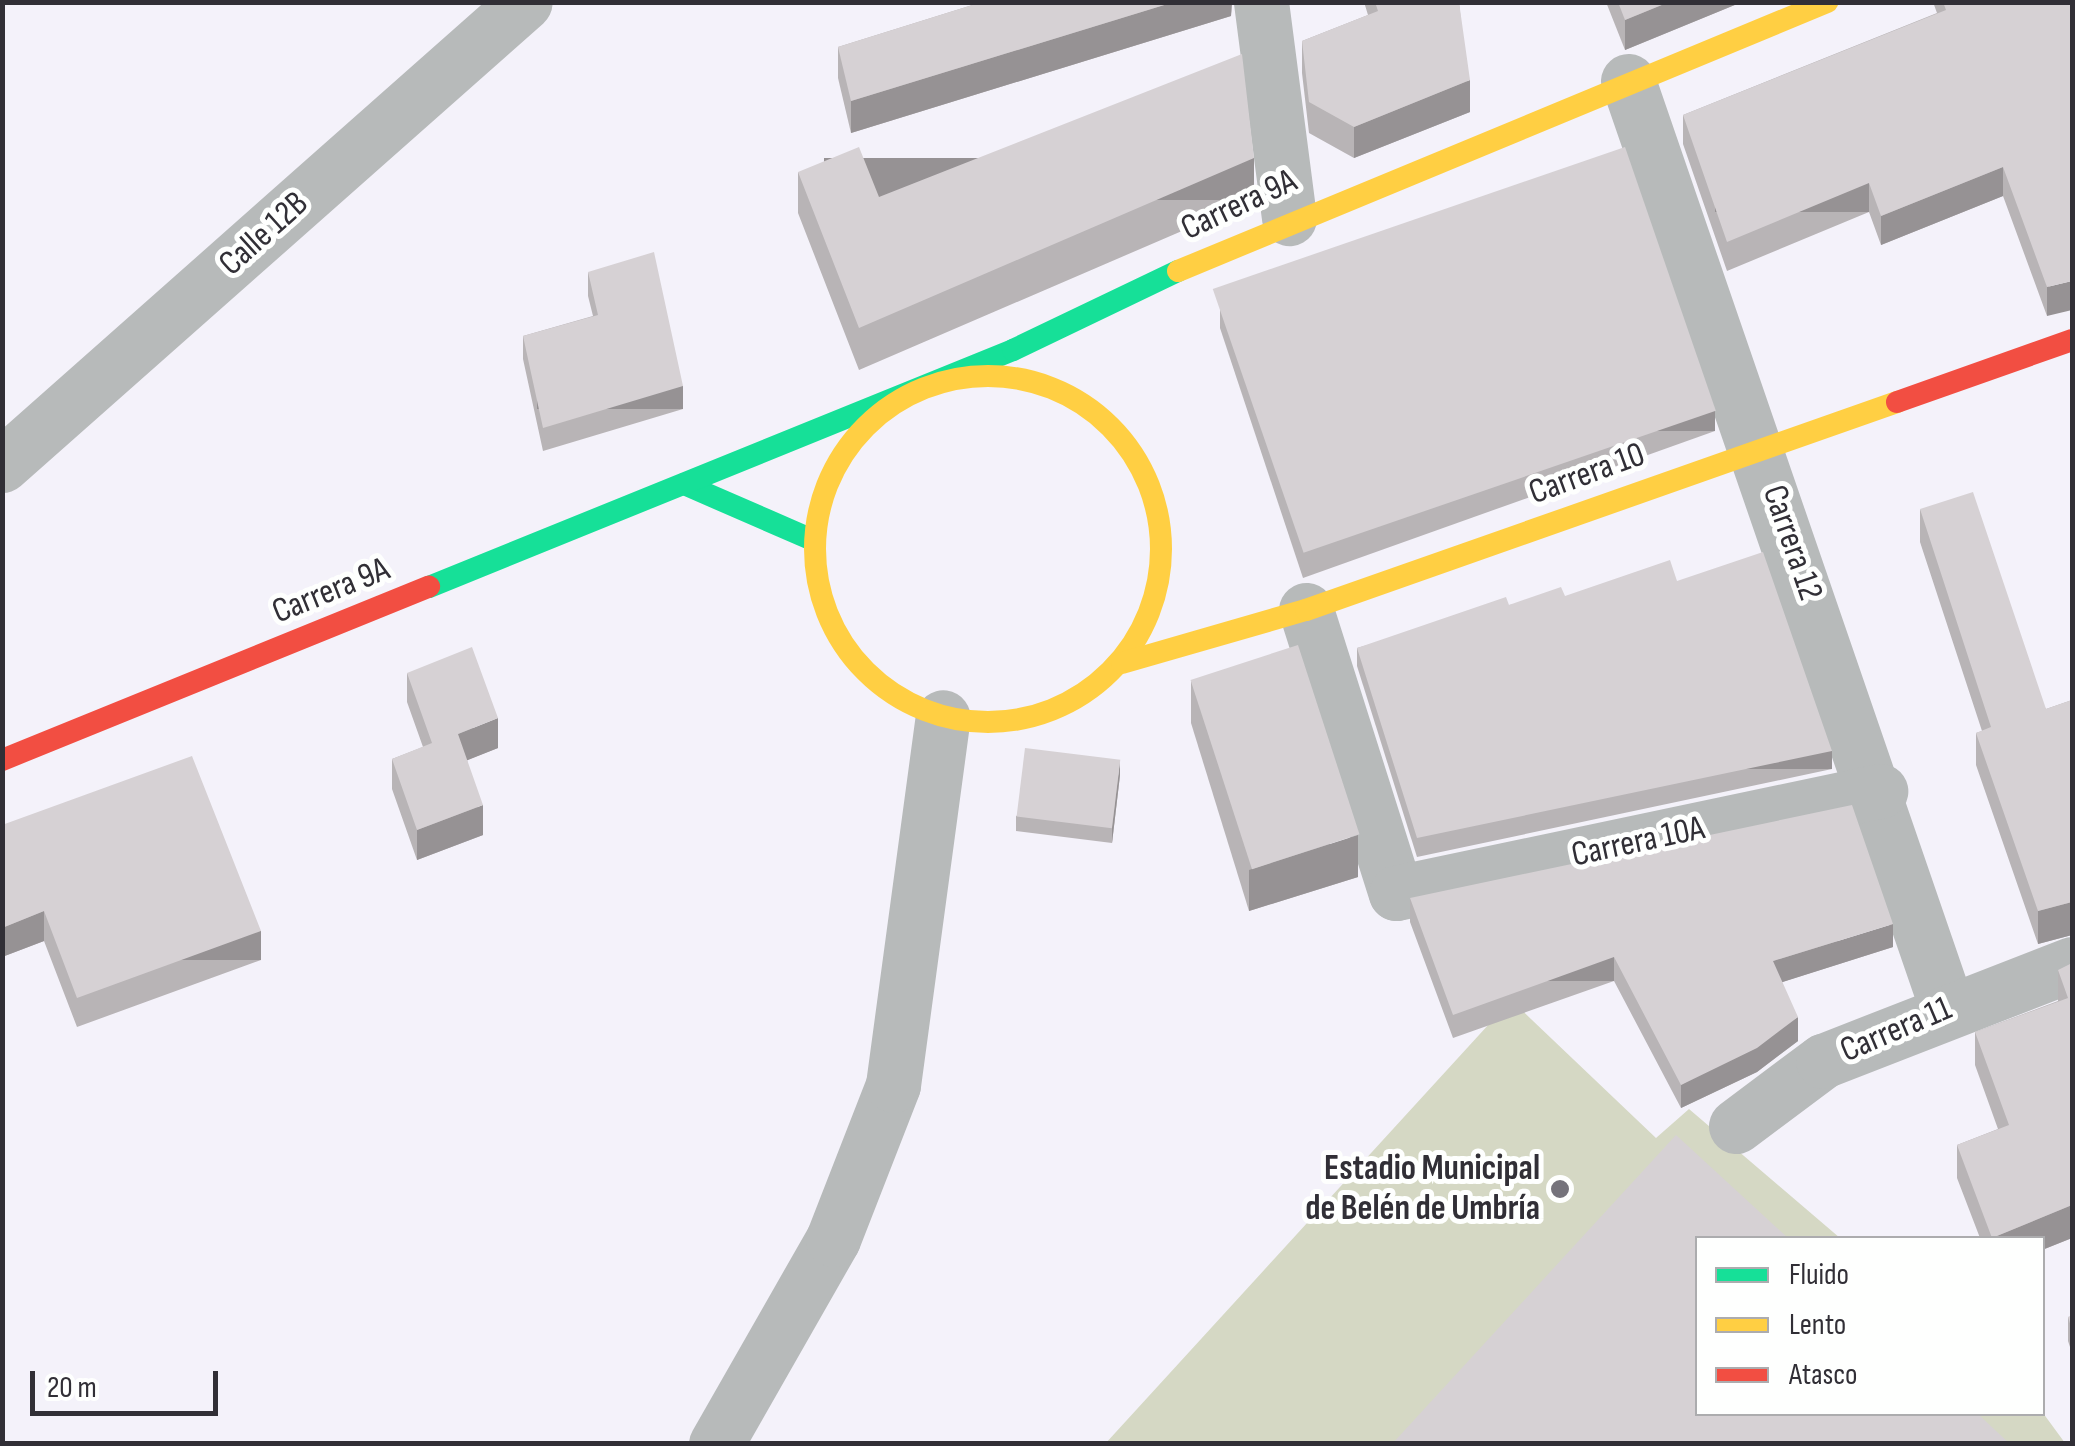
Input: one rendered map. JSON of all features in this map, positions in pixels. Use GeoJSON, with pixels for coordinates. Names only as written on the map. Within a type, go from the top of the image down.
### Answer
{"type":"FeatureCollection","features":[{"type":"Feature","properties":{"kind":"main road","name":"Carrera 9A"},"geometry":{"type":"LineString","coordinates":[[2,760],[934,383],[1290,218],[1827,2]]}},
{"type":"Feature","properties":{"kind":"main road","name":"Carrera 10"},"geometry":{"type":"LineString","coordinates":[[1122,663],[1306,610],[2072,340]]}},
{"type":"Feature","properties":{"kind":"main road"},"geometry":{"type":"LineString","coordinates":[[990,375],[1045,384],[1094,411],[1134,453],[1157,503],[1164,559],[1151,614],[1122,663],[1041,716],[943,717],[889,692],[846,651],[820,598],[813,540],[824,488],[849,442],[887,406],[934,383],[990,375]]}},
{"type":"Feature","properties":{"kind":"main road"},"geometry":{"type":"LineString","coordinates":[[684,484],[813,540]]}},
{"type":"Feature","properties":{"kind":"street","name":"Calle 12B"},"geometry":{"type":"LineString","coordinates":[[2,465],[525,2]]}},
{"type":"Feature","properties":{"kind":"street"},"geometry":{"type":"LineString","coordinates":[[1260,2],[1290,218]]}},
{"type":"Feature","properties":{"kind":"street","name":"Carrera 12"},"geometry":{"type":"LineString","coordinates":[[1628,81],[1880,792],[1946,1008]]}},
{"type":"Feature","properties":{"kind":"street","name":"Carrera 10A"},"geometry":{"type":"LineString","coordinates":[[1306,610],[1396,892],[1880,792]]}},
{"type":"Feature","properties":{"kind":"street"},"geometry":{"type":"LineString","coordinates":[[716,1444],[833,1239],[893,1085],[943,717]]}},
{"type":"Feature","properties":{"kind":"street","name":"Carrera 11"},"geometry":{"type":"LineString","coordinates":[[1736,1126],[1823,1061],[1946,1008],[2072,964]]}},
{"type":"Feature","properties":{"kind":"green space","name":"Estadio Municipal de Belén de Umbría"},"geometry":{"type":"Polygon","coordinates":[[[1511,1000],[1656,1138],[1689,1109],[1838,1236],[1695,1236],[1695,1416],[2045,1416],[2065,1443],[1105,1444],[1511,1000]]]}},
{"type":"Feature","properties":{"kind":"building"},"geometry":{"type":"Polygon","coordinates":[[[982,2],[1174,2],[851,101],[838,47],[982,2]]]}},
{"type":"Feature","properties":{"kind":"building"},"geometry":{"type":"Polygon","coordinates":[[[1375,2],[1459,2],[1470,80],[1354,127],[1309,102],[1302,41],[1378,11],[1375,2]]]}},
{"type":"Feature","properties":{"kind":"building"},"geometry":{"type":"Polygon","coordinates":[[[1618,2],[1669,2],[1625,20],[1618,2]]]}},
{"type":"Feature","properties":{"kind":"building"},"geometry":{"type":"Polygon","coordinates":[[[1943,2],[2072,2],[2072,281],[2047,287],[2003,167],[1881,216],[1869,183],[1727,242],[1683,115],[1946,10],[1943,2]]]}},
{"type":"Feature","properties":{"kind":"building"},"geometry":{"type":"Polygon","coordinates":[[[1242,54],[1254,158],[859,328],[798,172],[859,147],[879,197],[1242,54]]]}},
{"type":"Feature","properties":{"kind":"building"},"geometry":{"type":"Polygon","coordinates":[[[1625,147],[1716,411],[1304,553],[1213,289],[1625,147]]]}},
{"type":"Feature","properties":{"kind":"building"},"geometry":{"type":"Polygon","coordinates":[[[654,252],[683,386],[543,428],[523,336],[598,315],[588,272],[654,252]]]}},
{"type":"Feature","properties":{"kind":"building"},"geometry":{"type":"Polygon","coordinates":[[[1973,492],[2046,709],[2072,700],[2072,902],[2038,911],[1976,733],[1991,727],[1920,509],[1973,492]]]}},
{"type":"Feature","properties":{"kind":"building"},"geometry":{"type":"Polygon","coordinates":[[[1763,552],[1832,751],[1417,838],[1357,648],[1506,597],[1509,605],[1561,587],[1565,596],[1670,560],[1677,581],[1763,552]]]}},
{"type":"Feature","properties":{"kind":"building"},"geometry":{"type":"Polygon","coordinates":[[[1298,645],[1359,834],[1252,869],[1191,680],[1298,645]]]}},
{"type":"Feature","properties":{"kind":"building"},"geometry":{"type":"Polygon","coordinates":[[[472,647],[498,718],[458,734],[483,805],[417,830],[392,759],[432,743],[407,673],[472,647]]]}},
{"type":"Feature","properties":{"kind":"building"},"geometry":{"type":"Polygon","coordinates":[[[1025,748],[1120,760],[1112,828],[1017,816],[1025,748]]]}},
{"type":"Feature","properties":{"kind":"building"},"geometry":{"type":"Polygon","coordinates":[[[192,756],[261,931],[77,998],[44,911],[2,928],[2,825],[192,756]]]}},
{"type":"Feature","properties":{"kind":"building"},"geometry":{"type":"Polygon","coordinates":[[[1852,805],[1893,924],[1773,961],[1798,1017],[1757,1048],[1681,1085],[1614,957],[1453,1015],[1410,898],[1852,805]]]}},
{"type":"Feature","properties":{"kind":"building"},"geometry":{"type":"Polygon","coordinates":[[[2072,963],[2072,1205],[1991,1236],[1957,1145],[2009,1125],[1975,1032],[2068,998],[2058,970],[2072,963]]]}},
{"type":"Feature","properties":{"kind":"building"},"geometry":{"type":"Polygon","coordinates":[[[1676,1135],[1786,1236],[1695,1236],[1695,1416],[1980,1416],[2010,1444],[1392,1444],[1676,1135]]]}},
{"type":"Feature","properties":{"kind":"traffic: fast"},"geometry":{"type":"LineString","coordinates":[[429,587],[1013,350],[1178,271]]}},
{"type":"Feature","properties":{"kind":"traffic: fast"},"geometry":{"type":"LineString","coordinates":[[684,484],[813,540]]}},
{"type":"Feature","properties":{"kind":"traffic: slow"},"geometry":{"type":"LineString","coordinates":[[1178,271],[1827,2]]}},
{"type":"Feature","properties":{"kind":"traffic: slow"},"geometry":{"type":"LineString","coordinates":[[971,376],[1005,376],[1038,383],[1070,396],[1111,426],[1148,483],[1158,515],[1161,549],[1158,583],[1148,615],[1111,672],[1070,702],[1038,715],[1005,722],[971,722],[938,715],[906,702],[878,683],[854,659],[835,631],[822,599],[815,566],[815,532],[822,499],[835,467],[854,439],[878,415],[906,396],[938,383],[971,376]]}},
{"type":"Feature","properties":{"kind":"traffic: slow"},"geometry":{"type":"LineString","coordinates":[[1122,663],[1306,610],[1897,402]]}},
{"type":"Feature","properties":{"kind":"traffic: jam"},"geometry":{"type":"LineString","coordinates":[[1897,402],[2072,340]]}},
{"type":"Feature","properties":{"kind":"traffic: jam"},"geometry":{"type":"LineString","coordinates":[[2,760],[429,587]]}},
{"type":"Feature","properties":{"kind":"place","name":"Estadio Municipal de Belén de Umbría"},"geometry":{"type":"Point","coordinates":[1560,1189]}}]}
